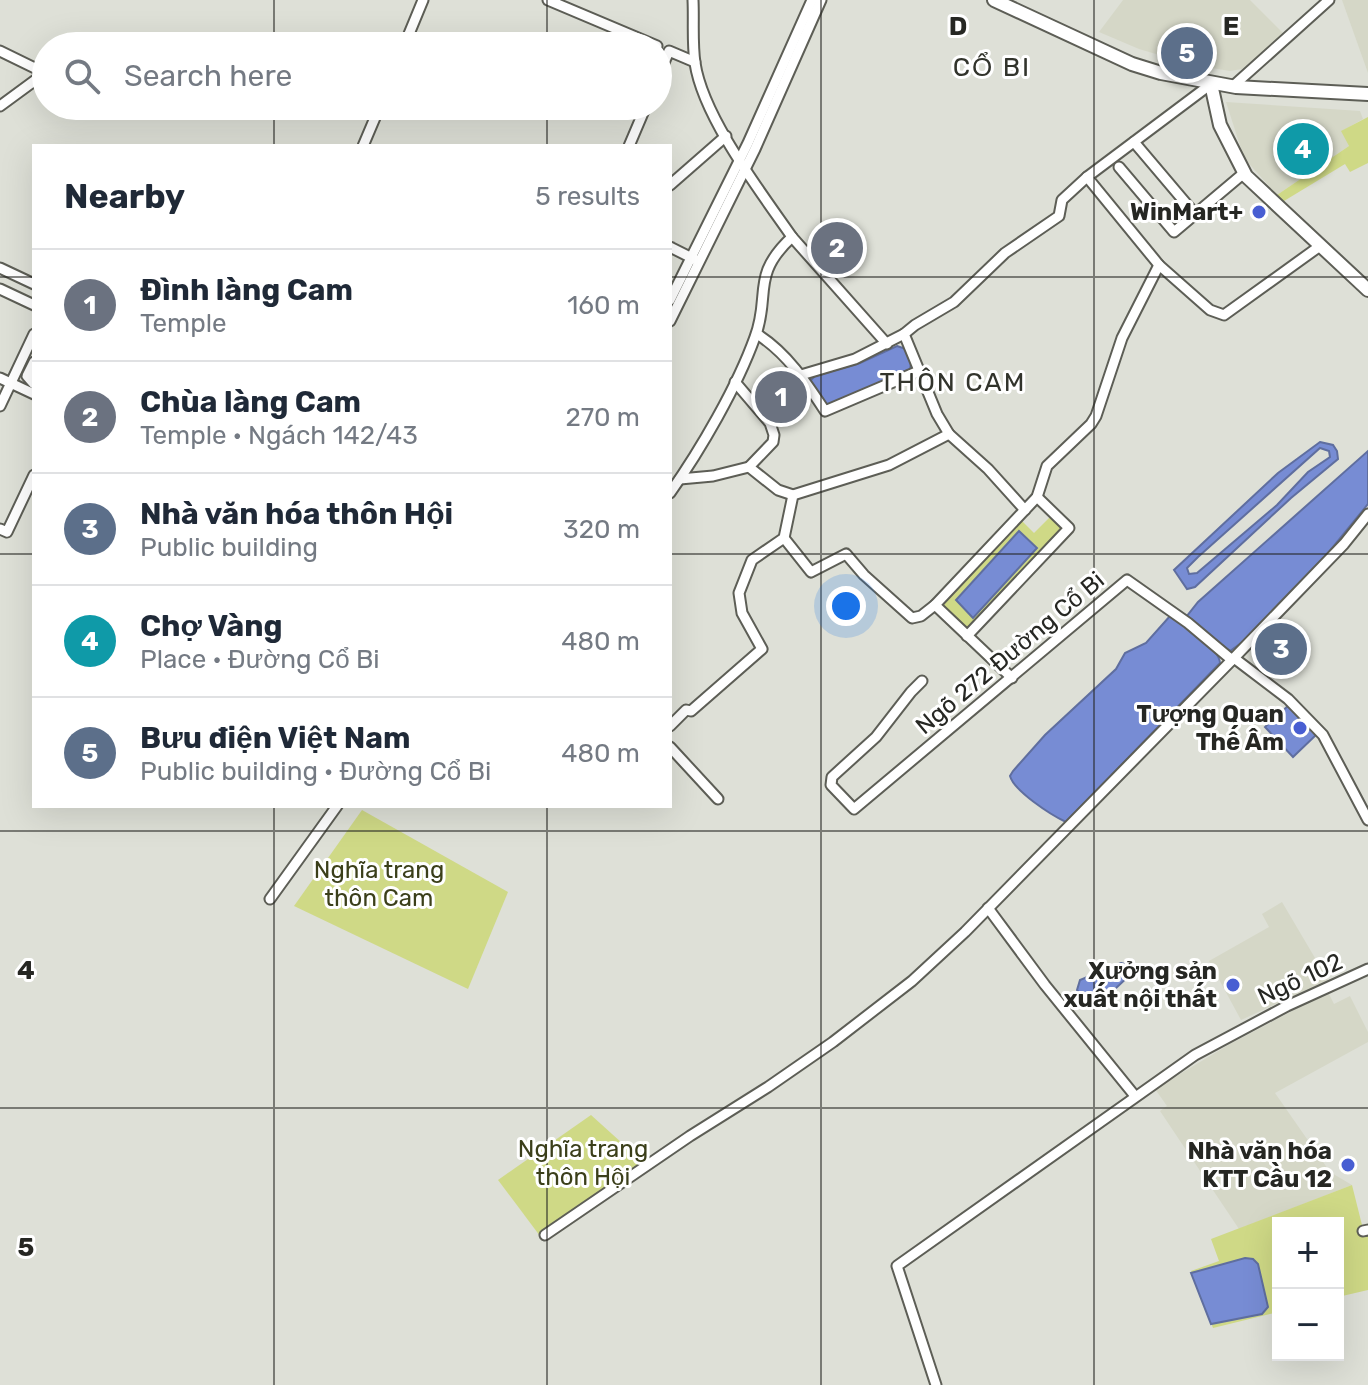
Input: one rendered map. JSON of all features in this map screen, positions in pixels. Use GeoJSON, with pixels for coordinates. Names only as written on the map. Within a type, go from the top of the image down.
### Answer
{"type":"FeatureCollection","features":[{"type":"Feature","properties":{"kind":"main road"},"geometry":{"type":"LineString","coordinates":[[994,0],[1142,67],[1232,87],[1368,94]]}},
{"type":"Feature","properties":{"kind":"main road"},"geometry":{"type":"LineString","coordinates":[[1211,84],[1219,121],[1244,173],[1368,290]]}},
{"type":"Feature","properties":{"kind":"street"},"geometry":{"type":"LineString","coordinates":[[410,32],[423,0]]}},
{"type":"Feature","properties":{"kind":"street"},"geometry":{"type":"LineString","coordinates":[[548,0],[625,32]]}},
{"type":"Feature","properties":{"kind":"street"},"geometry":{"type":"LineString","coordinates":[[693,0],[695,62],[704,94],[726,136],[792,237],[887,344]]}},
{"type":"Feature","properties":{"kind":"street"},"geometry":{"type":"LineString","coordinates":[[742,162],[812,0]]}},
{"type":"Feature","properties":{"kind":"street"},"geometry":{"type":"LineString","coordinates":[[672,316],[695,259],[821,0]]}},
{"type":"Feature","properties":{"kind":"street"},"geometry":{"type":"LineString","coordinates":[[1232,87],[1329,0]]}},
{"type":"Feature","properties":{"kind":"street"},"geometry":{"type":"LineString","coordinates":[[0,51],[32,67]]}},
{"type":"Feature","properties":{"kind":"street"},"geometry":{"type":"LineString","coordinates":[[672,52],[695,62]]}},
{"type":"Feature","properties":{"kind":"street"},"geometry":{"type":"LineString","coordinates":[[0,106],[32,83]]}},
{"type":"Feature","properties":{"kind":"street"},"geometry":{"type":"LineString","coordinates":[[801,375],[855,359],[887,344],[954,302],[1005,253],[1059,216],[1062,200],[1087,177],[1211,84]]}},
{"type":"Feature","properties":{"kind":"street"},"geometry":{"type":"LineString","coordinates":[[364,144],[374,120]]}},
{"type":"Feature","properties":{"kind":"street"},"geometry":{"type":"LineString","coordinates":[[630,144],[640,120]]}},
{"type":"Feature","properties":{"kind":"street"},"geometry":{"type":"LineString","coordinates":[[672,183],[726,136]]}},
{"type":"Feature","properties":{"kind":"street"},"geometry":{"type":"LineString","coordinates":[[1134,142],[1195,214]]}},
{"type":"Feature","properties":{"kind":"street"},"geometry":{"type":"LineString","coordinates":[[1119,167],[1174,232],[1244,173]]}},
{"type":"Feature","properties":{"kind":"street"},"geometry":{"type":"LineString","coordinates":[[1087,177],[1159,265],[1210,310],[1224,315],[1320,246]]}},
{"type":"Feature","properties":{"kind":"street"},"geometry":{"type":"LineString","coordinates":[[672,490],[735,382],[757,334],[764,276],[771,260],[792,237]]}},
{"type":"Feature","properties":{"kind":"street"},"geometry":{"type":"LineString","coordinates":[[672,248],[695,259]]}},
{"type":"Feature","properties":{"kind":"street"},"geometry":{"type":"LineString","coordinates":[[672,297],[695,259]]}},
{"type":"Feature","properties":{"kind":"street"},"geometry":{"type":"LineString","coordinates":[[784,538],[811,572],[846,554],[864,575],[912,618],[921,616],[1037,497],[1047,466],[1091,424],[1122,338],[1159,265]]}},
{"type":"Feature","properties":{"kind":"street"},"geometry":{"type":"LineString","coordinates":[[0,268],[32,283]]}},
{"type":"Feature","properties":{"kind":"street"},"geometry":{"type":"LineString","coordinates":[[0,289],[32,304]]}},
{"type":"Feature","properties":{"kind":"street"},"geometry":{"type":"LineString","coordinates":[[757,334],[778,349],[801,375],[825,411],[919,371]]}},
{"type":"Feature","properties":{"kind":"street"},"geometry":{"type":"LineString","coordinates":[[904,334],[937,414],[949,434],[988,469],[1025,510]]}},
{"type":"Feature","properties":{"kind":"street"},"geometry":{"type":"LineString","coordinates":[[0,406],[32,338]]}},
{"type":"Feature","properties":{"kind":"street"},"geometry":{"type":"LineString","coordinates":[[0,378],[32,393]]}},
{"type":"Feature","properties":{"kind":"street"},"geometry":{"type":"LineString","coordinates":[[680,479],[713,476],[749,467],[773,442],[770,423],[735,382]]}},
{"type":"Feature","properties":{"kind":"street"},"geometry":{"type":"LineString","coordinates":[[749,467],[778,490],[793,495],[889,465],[949,434]]}},
{"type":"Feature","properties":{"kind":"street"},"geometry":{"type":"LineString","coordinates":[[0,529],[7,532],[32,479]]}},
{"type":"Feature","properties":{"kind":"street"},"geometry":{"type":"LineString","coordinates":[[672,724],[762,649],[742,613],[739,593],[752,560],[784,538],[793,495]]}},
{"type":"Feature","properties":{"kind":"street"},"geometry":{"type":"LineString","coordinates":[[967,636],[1069,528],[1037,497]]}},
{"type":"Feature","properties":{"kind":"street"},"geometry":{"type":"LineString","coordinates":[[545,1235],[833,1042],[912,981],[1233,659],[1344,544],[1368,514]]}},
{"type":"Feature","properties":{"kind":"street","name":"Ngõ 272 Đường Cổ Bi"},"geometry":{"type":"LineString","coordinates":[[922,681],[876,737],[832,777],[831,783],[854,809],[1127,580],[1233,659]]}},
{"type":"Feature","properties":{"kind":"street"},"geometry":{"type":"LineString","coordinates":[[935,605],[1012,678]]}},
{"type":"Feature","properties":{"kind":"street"},"geometry":{"type":"LineString","coordinates":[[1233,659],[1288,699],[1323,735],[1364,802],[1368,820]]}},
{"type":"Feature","properties":{"kind":"street"},"geometry":{"type":"LineString","coordinates":[[672,749],[718,799]]}},
{"type":"Feature","properties":{"kind":"street"},"geometry":{"type":"LineString","coordinates":[[270,899],[336,808]]}},
{"type":"Feature","properties":{"kind":"street"},"geometry":{"type":"LineString","coordinates":[[988,908],[1131,1099]]}},
{"type":"Feature","properties":{"kind":"street","name":"Ngõ 102"},"geometry":{"type":"LineString","coordinates":[[936,1385],[897,1266],[1124,1107],[1131,1099],[1217,1043],[1287,1006],[1368,969]]}},
{"type":"Feature","properties":{"kind":"shaded area"},"geometry":{"type":"Polygon","coordinates":[[[1123,0],[1250,0],[1284,34],[1242,69],[1230,71],[1193,65],[1139,49],[1099,32],[1123,0]]]}},
{"type":"Feature","properties":{"kind":"shaded area"},"geometry":{"type":"Polygon","coordinates":[[[1342,0],[1368,0],[1368,73],[1342,0]]]}},
{"type":"Feature","properties":{"kind":"shaded area"},"geometry":{"type":"Polygon","coordinates":[[[1226,102],[1360,111],[1363,119],[1342,131],[1349,146],[1277,195],[1244,158],[1226,102]]]}},
{"type":"Feature","properties":{"kind":"shaded area"},"geometry":{"type":"Polygon","coordinates":[[[1282,902],[1328,980],[1241,1020],[1209,961],[1269,927],[1262,914],[1282,902]]]}},
{"type":"Feature","properties":{"kind":"shaded area"},"geometry":{"type":"Polygon","coordinates":[[[1328,992],[1334,1004],[1350,996],[1368,1032],[1368,1042],[1275,1093],[1330,1172],[1352,1185],[1239,1229],[1160,1111],[1167,1106],[1155,1089],[1230,1044],[1328,992]]]}},
{"type":"Feature","properties":{"kind":"green space"},"geometry":{"type":"Polygon","coordinates":[[[1368,117],[1368,163],[1350,172],[1345,164],[1284,201],[1277,195],[1349,146],[1341,131],[1368,117]]]}},
{"type":"Feature","properties":{"kind":"green space"},"geometry":{"type":"Polygon","coordinates":[[[1054,513],[1069,528],[967,636],[935,605],[1018,517],[1034,533],[1054,513]]]}},
{"type":"Feature","properties":{"kind":"green space","name":"Nghĩa trang thôn Cam"},"geometry":{"type":"Polygon","coordinates":[[[362,810],[508,892],[468,989],[294,906],[362,810]]]}},
{"type":"Feature","properties":{"kind":"green space","name":"Nghĩa trang thôn Hội"},"geometry":{"type":"Polygon","coordinates":[[[591,1115],[643,1162],[540,1236],[498,1180],[591,1115]]]}},
{"type":"Feature","properties":{"kind":"green space"},"geometry":{"type":"Polygon","coordinates":[[[1352,1185],[1363,1229],[1368,1233],[1368,1290],[1344,1296],[1344,1217],[1272,1217],[1272,1313],[1213,1328],[1191,1271],[1219,1261],[1211,1239],[1352,1185]]]}},
{"type":"Feature","properties":{"kind":"water"},"geometry":{"type":"Polygon","coordinates":[[[897,346],[906,349],[910,369],[832,404],[824,404],[810,381],[815,376],[860,363],[897,346]]]}},
{"type":"Feature","properties":{"kind":"water"},"geometry":{"type":"Polygon","coordinates":[[[1320,442],[1333,445],[1337,451],[1338,459],[1195,587],[1187,589],[1174,570],[1278,473],[1320,442]],[[1320,448],[1198,557],[1187,568],[1189,574],[1197,573],[1277,505],[1308,472],[1330,457],[1329,451],[1320,448]]]}},
{"type":"Feature","properties":{"kind":"water"},"geometry":{"type":"Polygon","coordinates":[[[1368,451],[1368,504],[1324,558],[1251,636],[1230,651],[1187,616],[1198,602],[1368,451]]]}},
{"type":"Feature","properties":{"kind":"water"},"geometry":{"type":"Polygon","coordinates":[[[1019,531],[1037,548],[973,618],[956,600],[1019,531]]]}},
{"type":"Feature","properties":{"kind":"water"},"geometry":{"type":"Polygon","coordinates":[[[1170,616],[1208,643],[1220,663],[1066,822],[1059,819],[1026,795],[1010,776],[1045,735],[1116,669],[1125,653],[1146,643],[1170,616]]]}},
{"type":"Feature","properties":{"kind":"water"},"geometry":{"type":"Polygon","coordinates":[[[1289,705],[1316,735],[1293,757],[1265,727],[1289,705]]]}},
{"type":"Feature","properties":{"kind":"water"},"geometry":{"type":"Polygon","coordinates":[[[1121,963],[1129,965],[1131,974],[1096,1007],[1091,1006],[1077,990],[1080,980],[1121,963]]]}},
{"type":"Feature","properties":{"kind":"water"},"geometry":{"type":"Polygon","coordinates":[[[1245,1258],[1253,1259],[1258,1264],[1268,1307],[1262,1314],[1211,1324],[1191,1273],[1245,1258]]]}},
{"type":"Feature","properties":{"kind":"place","name":"Bưu điện Việt Nam"},"geometry":{"type":"Point","coordinates":[1187,53]}},
{"type":"Feature","properties":{"kind":"place","name":"Chợ Vàng"},"geometry":{"type":"Point","coordinates":[1303,149]}},
{"type":"Feature","properties":{"kind":"place","name":"WinMart+"},"geometry":{"type":"Point","coordinates":[1259,212]}},
{"type":"Feature","properties":{"kind":"place","name":"Chùa làng Cam"},"geometry":{"type":"Point","coordinates":[837,248]}},
{"type":"Feature","properties":{"kind":"place","name":"Đình làng Cam"},"geometry":{"type":"Point","coordinates":[781,397]}},
{"type":"Feature","properties":{"kind":"place","name":"Nhà văn hóa thôn Hội"},"geometry":{"type":"Point","coordinates":[1281,649]}},
{"type":"Feature","properties":{"kind":"place","name":"Tượng Quan Thế Âm"},"geometry":{"type":"Point","coordinates":[1300,728]}},
{"type":"Feature","properties":{"kind":"place","name":"Xưởng sản xuất nội thất"},"geometry":{"type":"Point","coordinates":[1233,985]}},
{"type":"Feature","properties":{"kind":"place","name":"Nhà văn hóa KTT Cầu 12"},"geometry":{"type":"Point","coordinates":[1348,1165]}},
{"type":"Feature","properties":{"kind":"district","name":"CỔ BI"},"geometry":{"type":"Point","coordinates":[992,67]}},
{"type":"Feature","properties":{"kind":"district","name":"THÔN CAM"},"geometry":{"type":"Point","coordinates":[953,382]}}]}
